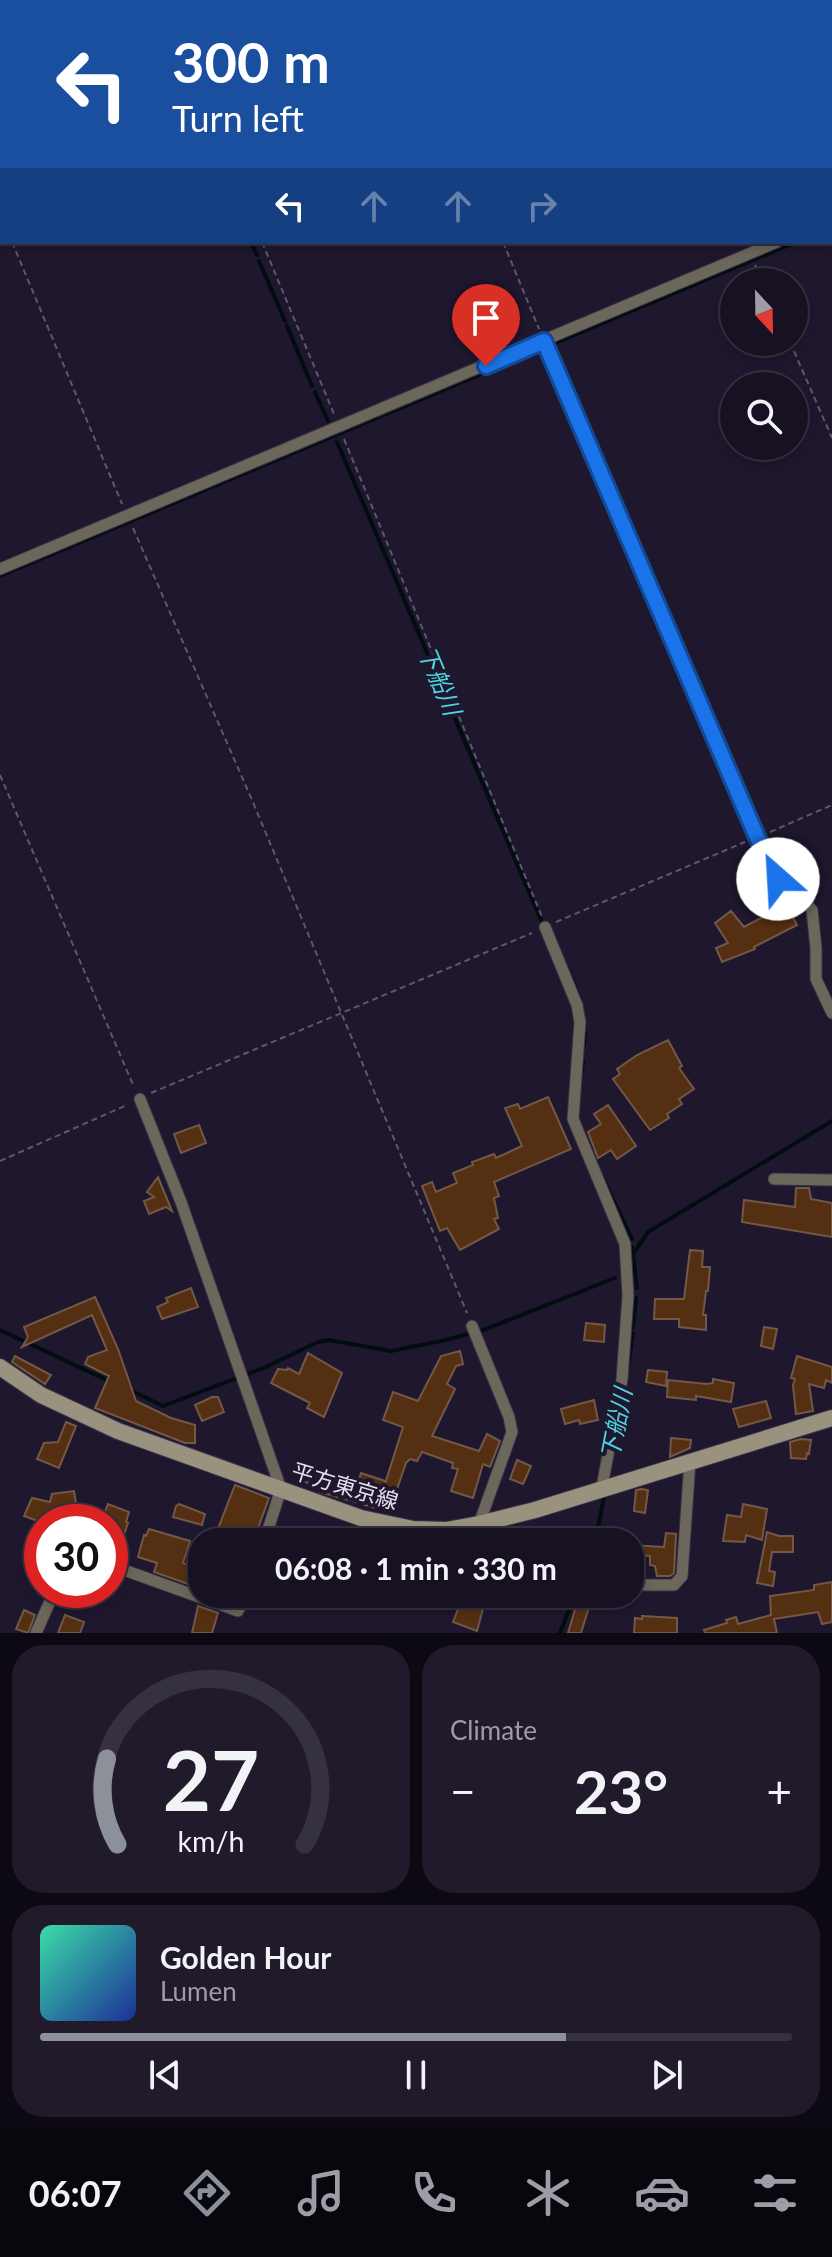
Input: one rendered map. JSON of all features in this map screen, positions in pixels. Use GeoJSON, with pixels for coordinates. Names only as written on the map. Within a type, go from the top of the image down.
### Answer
{"type":"FeatureCollection","features":[{"type":"Feature","properties":{"kind":"main road","name":"平方東京線"},"geometry":{"type":"LineString","coordinates":[[0,1367],[41,1395],[118,1431],[361,1518],[413,1529],[479,1524],[831,1416]]}},
{"type":"Feature","properties":{"kind":"street"},"geometry":{"type":"LineString","coordinates":[[0,569],[772,244]]}},
{"type":"Feature","properties":{"kind":"street"},"geometry":{"type":"LineString","coordinates":[[544,341],[757,837],[778,879],[799,894],[812,910],[816,979],[832,1013]]}},
{"type":"Feature","properties":{"kind":"street"},"geometry":{"type":"LineString","coordinates":[[545,927],[577,1005],[580,1022],[573,1119],[625,1244],[628,1296],[622,1379],[602,1487]]}},
{"type":"Feature","properties":{"kind":"street"},"geometry":{"type":"LineString","coordinates":[[140,1099],[181,1202],[281,1489],[268,1528]]}},
{"type":"Feature","properties":{"kind":"street"},"geometry":{"type":"LineString","coordinates":[[774,1179],[832,1180]]}},
{"type":"Feature","properties":{"kind":"street"},"geometry":{"type":"LineString","coordinates":[[472,1326],[509,1417],[512,1432],[479,1524]]}},
{"type":"Feature","properties":{"kind":"street"},"geometry":{"type":"LineString","coordinates":[[644,1585],[674,1585],[682,1576],[690,1461]]}},
{"type":"Feature","properties":{"kind":"street"},"geometry":{"type":"LineString","coordinates":[[128,1571],[188,1593]]}},
{"type":"Feature","properties":{"kind":"street"},"geometry":{"type":"LineString","coordinates":[[36,1633],[47,1608]]}},
{"type":"Feature","properties":{"kind":"path"},"geometry":{"type":"LineString","coordinates":[[13,244],[127,516],[252,800],[472,1326]]}},
{"type":"Feature","properties":{"kind":"path"},"geometry":{"type":"LineString","coordinates":[[263,244],[545,927]]}},
{"type":"Feature","properties":{"kind":"path"},"geometry":{"type":"LineString","coordinates":[[504,244],[544,341]]}},
{"type":"Feature","properties":{"kind":"path"},"geometry":{"type":"LineString","coordinates":[[749,254],[756,268]]}},
{"type":"Feature","properties":{"kind":"path"},"geometry":{"type":"LineString","coordinates":[[796,356],[832,438]]}},
{"type":"Feature","properties":{"kind":"path"},"geometry":{"type":"LineString","coordinates":[[0,775],[140,1099]]}},
{"type":"Feature","properties":{"kind":"path"},"geometry":{"type":"LineString","coordinates":[[0,1161],[158,1089],[340,1015],[832,805]]}},
{"type":"Feature","properties":{"kind":"building"},"geometry":{"type":"Polygon","coordinates":[[[780,908],[783,914],[789,910],[797,925],[755,949],[722,962],[716,948],[728,943],[715,923],[731,911],[744,927],[780,908]]]}},
{"type":"Feature","properties":{"kind":"building"},"geometry":{"type":"Polygon","coordinates":[[[668,1040],[682,1066],[679,1068],[694,1089],[679,1099],[682,1104],[667,1114],[669,1118],[650,1130],[613,1079],[620,1074],[617,1069],[668,1040]]]}},
{"type":"Feature","properties":{"kind":"building"},"geometry":{"type":"Polygon","coordinates":[[[548,1097],[571,1149],[494,1182],[499,1196],[494,1198],[498,1218],[494,1219],[499,1229],[460,1250],[447,1228],[440,1231],[422,1186],[432,1182],[436,1192],[457,1183],[453,1173],[473,1165],[472,1162],[494,1154],[496,1158],[522,1146],[505,1108],[518,1104],[520,1109],[548,1097]]]}},
{"type":"Feature","properties":{"kind":"building"},"geometry":{"type":"Polygon","coordinates":[[[608,1105],[636,1146],[617,1159],[611,1150],[598,1158],[588,1132],[601,1124],[594,1114],[608,1105]]]}},
{"type":"Feature","properties":{"kind":"building"},"geometry":{"type":"Polygon","coordinates":[[[199,1125],[206,1143],[181,1153],[174,1134],[199,1125]]]}},
{"type":"Feature","properties":{"kind":"building"},"geometry":{"type":"Polygon","coordinates":[[[158,1177],[172,1211],[166,1207],[149,1214],[144,1201],[154,1197],[147,1192],[158,1177]]]}},
{"type":"Feature","properties":{"kind":"building"},"geometry":{"type":"Polygon","coordinates":[[[796,1188],[809,1188],[811,1199],[832,1203],[832,1237],[742,1222],[744,1200],[795,1207],[796,1188]]]}},
{"type":"Feature","properties":{"kind":"building"},"geometry":{"type":"Polygon","coordinates":[[[690,1250],[703,1251],[702,1267],[710,1267],[703,1315],[706,1315],[706,1330],[679,1327],[679,1319],[654,1319],[655,1299],[684,1299],[690,1250]]]}},
{"type":"Feature","properties":{"kind":"building"},"geometry":{"type":"Polygon","coordinates":[[[191,1288],[198,1307],[162,1319],[157,1307],[168,1302],[166,1298],[191,1288]]]}},
{"type":"Feature","properties":{"kind":"building"},"geometry":{"type":"Polygon","coordinates":[[[95,1297],[136,1401],[171,1418],[195,1425],[195,1443],[185,1443],[95,1408],[109,1376],[85,1364],[88,1357],[107,1350],[92,1315],[22,1347],[28,1337],[24,1327],[95,1297]]]}},
{"type":"Feature","properties":{"kind":"building"},"geometry":{"type":"Polygon","coordinates":[[[586,1323],[605,1325],[604,1342],[584,1340],[586,1323]]]}},
{"type":"Feature","properties":{"kind":"building"},"geometry":{"type":"Polygon","coordinates":[[[764,1327],[777,1329],[773,1349],[761,1346],[764,1327]]]}},
{"type":"Feature","properties":{"kind":"building"},"geometry":{"type":"Polygon","coordinates":[[[460,1351],[463,1364],[456,1366],[447,1384],[455,1389],[432,1436],[479,1451],[487,1434],[500,1441],[490,1467],[483,1464],[473,1498],[451,1491],[458,1469],[452,1468],[453,1463],[422,1452],[417,1461],[410,1459],[406,1463],[396,1492],[384,1487],[403,1427],[383,1420],[393,1392],[418,1401],[441,1356],[460,1351]]]}},
{"type":"Feature","properties":{"kind":"building"},"geometry":{"type":"Polygon","coordinates":[[[308,1353],[342,1373],[324,1417],[307,1408],[310,1403],[271,1383],[278,1369],[288,1368],[299,1374],[308,1353]]]}},
{"type":"Feature","properties":{"kind":"building"},"geometry":{"type":"Polygon","coordinates":[[[15,1356],[51,1375],[45,1384],[12,1362],[15,1356]]]}},
{"type":"Feature","properties":{"kind":"building"},"geometry":{"type":"Polygon","coordinates":[[[797,1356],[832,1367],[832,1383],[826,1380],[824,1388],[809,1384],[813,1411],[796,1414],[795,1379],[791,1378],[797,1356]]]}},
{"type":"Feature","properties":{"kind":"building"},"geometry":{"type":"Polygon","coordinates":[[[648,1370],[667,1372],[666,1386],[646,1382],[648,1370]]]}},
{"type":"Feature","properties":{"kind":"building"},"geometry":{"type":"Polygon","coordinates":[[[713,1379],[734,1383],[731,1402],[696,1396],[696,1400],[667,1397],[668,1380],[707,1384],[713,1383],[713,1379]]]}},
{"type":"Feature","properties":{"kind":"building"},"geometry":{"type":"Polygon","coordinates":[[[218,1397],[224,1412],[202,1421],[195,1405],[218,1397]]]}},
{"type":"Feature","properties":{"kind":"building"},"geometry":{"type":"Polygon","coordinates":[[[594,1400],[598,1420],[565,1424],[561,1409],[594,1400]]]}},
{"type":"Feature","properties":{"kind":"building"},"geometry":{"type":"Polygon","coordinates":[[[766,1401],[771,1418],[739,1427],[733,1409],[766,1401]]]}},
{"type":"Feature","properties":{"kind":"building"},"geometry":{"type":"Polygon","coordinates":[[[66,1422],[76,1426],[59,1468],[37,1459],[44,1443],[58,1442],[66,1422]]]}},
{"type":"Feature","properties":{"kind":"building"},"geometry":{"type":"Polygon","coordinates":[[[671,1438],[691,1440],[690,1448],[670,1457],[671,1438]]]}},
{"type":"Feature","properties":{"kind":"building"},"geometry":{"type":"Polygon","coordinates":[[[811,1440],[809,1454],[806,1459],[791,1458],[790,1442],[811,1440]]]}},
{"type":"Feature","properties":{"kind":"building"},"geometry":{"type":"Polygon","coordinates":[[[517,1460],[531,1466],[523,1484],[510,1479],[517,1460]]]}},
{"type":"Feature","properties":{"kind":"building"},"geometry":{"type":"Polygon","coordinates":[[[307,1470],[324,1477],[319,1488],[303,1481],[307,1470]]]}},
{"type":"Feature","properties":{"kind":"building"},"geometry":{"type":"Polygon","coordinates":[[[361,1473],[385,1481],[376,1508],[320,1492],[323,1481],[355,1492],[361,1473]]]}},
{"type":"Feature","properties":{"kind":"building"},"geometry":{"type":"Polygon","coordinates":[[[235,1485],[269,1498],[258,1528],[218,1528],[235,1485]]]}},
{"type":"Feature","properties":{"kind":"building"},"geometry":{"type":"Polygon","coordinates":[[[636,1490],[648,1490],[645,1513],[634,1511],[636,1490]]]}},
{"type":"Feature","properties":{"kind":"building"},"geometry":{"type":"Polygon","coordinates":[[[74,1491],[76,1504],[29,1504],[32,1498],[50,1502],[52,1494],[74,1491]]]}},
{"type":"Feature","properties":{"kind":"building"},"geometry":{"type":"Polygon","coordinates":[[[179,1504],[205,1514],[202,1525],[173,1517],[179,1504]]]}},
{"type":"Feature","properties":{"kind":"building"},"geometry":{"type":"Polygon","coordinates":[[[743,1504],[767,1509],[762,1540],[746,1535],[745,1542],[723,1541],[727,1515],[741,1517],[743,1504]]]}},
{"type":"Feature","properties":{"kind":"building"},"geometry":{"type":"Polygon","coordinates":[[[149,1529],[188,1540],[183,1563],[188,1565],[188,1584],[154,1572],[157,1563],[138,1557],[149,1529]]]}},
{"type":"Feature","properties":{"kind":"building"},"geometry":{"type":"Polygon","coordinates":[[[767,1532],[793,1536],[793,1552],[772,1552],[769,1571],[775,1572],[773,1586],[757,1583],[767,1532]]]}},
{"type":"Feature","properties":{"kind":"building"},"geometry":{"type":"Polygon","coordinates":[[[666,1533],[676,1534],[674,1573],[657,1576],[655,1566],[650,1565],[650,1556],[644,1556],[644,1546],[664,1547],[666,1533]]]}},
{"type":"Feature","properties":{"kind":"building"},"geometry":{"type":"Polygon","coordinates":[[[832,1582],[832,1622],[822,1624],[818,1612],[774,1619],[777,1633],[705,1633],[704,1630],[736,1617],[738,1624],[771,1615],[770,1596],[814,1590],[814,1585],[832,1582]]]}},
{"type":"Feature","properties":{"kind":"building"},"geometry":{"type":"Polygon","coordinates":[[[198,1608],[218,1613],[212,1633],[192,1633],[198,1608]]]}},
{"type":"Feature","properties":{"kind":"building"},"geometry":{"type":"Polygon","coordinates":[[[458,1608],[483,1608],[477,1631],[453,1622],[458,1608]]]}},
{"type":"Feature","properties":{"kind":"building"},"geometry":{"type":"Polygon","coordinates":[[[576,1608],[589,1608],[581,1633],[568,1633],[576,1608]]]}},
{"type":"Feature","properties":{"kind":"building"},"geometry":{"type":"Polygon","coordinates":[[[24,1610],[35,1615],[28,1633],[16,1629],[24,1610]]]}},
{"type":"Feature","properties":{"kind":"building"},"geometry":{"type":"Polygon","coordinates":[[[65,1615],[84,1622],[80,1633],[58,1633],[65,1615]]]}},
{"type":"Feature","properties":{"kind":"building"},"geometry":{"type":"Polygon","coordinates":[[[642,1616],[677,1618],[677,1633],[634,1633],[635,1618],[642,1619],[642,1616]]]}},
{"type":"Feature","properties":{"kind":"waterway","name":"下船川"},"geometry":{"type":"LineString","coordinates":[[252,244],[257,255]]}},
{"type":"Feature","properties":{"kind":"waterway"},"geometry":{"type":"LineString","coordinates":[[0,576],[791,244]]}},
{"type":"Feature","properties":{"kind":"waterway","name":"下船川"},"geometry":{"type":"LineString","coordinates":[[259,261],[285,321]]}},
{"type":"Feature","properties":{"kind":"waterway","name":"下船川"},"geometry":{"type":"LineString","coordinates":[[287,326],[312,386]]}},
{"type":"Feature","properties":{"kind":"waterway","name":"下船川"},"geometry":{"type":"LineString","coordinates":[[315,392],[328,421]]}},
{"type":"Feature","properties":{"kind":"waterway","name":"下船川"},"geometry":{"type":"LineString","coordinates":[[337,442],[541,920]]}},
{"type":"Feature","properties":{"kind":"waterway","name":"下船川"},"geometry":{"type":"LineString","coordinates":[[567,967],[580,999]]}},
{"type":"Feature","properties":{"kind":"waterway","name":"下船川"},"geometry":{"type":"LineString","coordinates":[[584,1045],[585,1032]]}},
{"type":"Feature","properties":{"kind":"waterway","name":"下船川"},"geometry":{"type":"LineString","coordinates":[[581,1075],[583,1062]]}},
{"type":"Feature","properties":{"kind":"waterway"},"geometry":{"type":"LineString","coordinates":[[633,1254],[648,1232],[832,1121]]}},
{"type":"Feature","properties":{"kind":"waterway","name":"下船川"},"geometry":{"type":"LineString","coordinates":[[603,1178],[632,1239]]}},
{"type":"Feature","properties":{"kind":"waterway","name":"下船川"},"geometry":{"type":"LineString","coordinates":[[632,1247],[637,1288]]}},
{"type":"Feature","properties":{"kind":"waterway"},"geometry":{"type":"LineString","coordinates":[[130,1390],[163,1406],[266,1367],[318,1342],[329,1340],[391,1351],[446,1340],[486,1329],[615,1278]]}},
{"type":"Feature","properties":{"kind":"waterway","name":"下船川"},"geometry":{"type":"LineString","coordinates":[[633,1327],[636,1298]]}},
{"type":"Feature","properties":{"kind":"waterway"},"geometry":{"type":"LineString","coordinates":[[0,1330],[111,1382]]}},
{"type":"Feature","properties":{"kind":"waterway","name":"下船川"},"geometry":{"type":"LineString","coordinates":[[628,1367],[633,1333]]}},
{"type":"Feature","properties":{"kind":"waterway","name":"下船川"},"geometry":{"type":"LineString","coordinates":[[598,1528],[604,1497]]}},
{"type":"Feature","properties":{"kind":"waterway","name":"下船川"},"geometry":{"type":"LineString","coordinates":[[560,1633],[570,1608]]}},
{"type":"Feature","properties":{"kind":"route"},"geometry":{"type":"LineString","coordinates":[[486,366],[544,341],[757,837],[778,879]]}}]}
